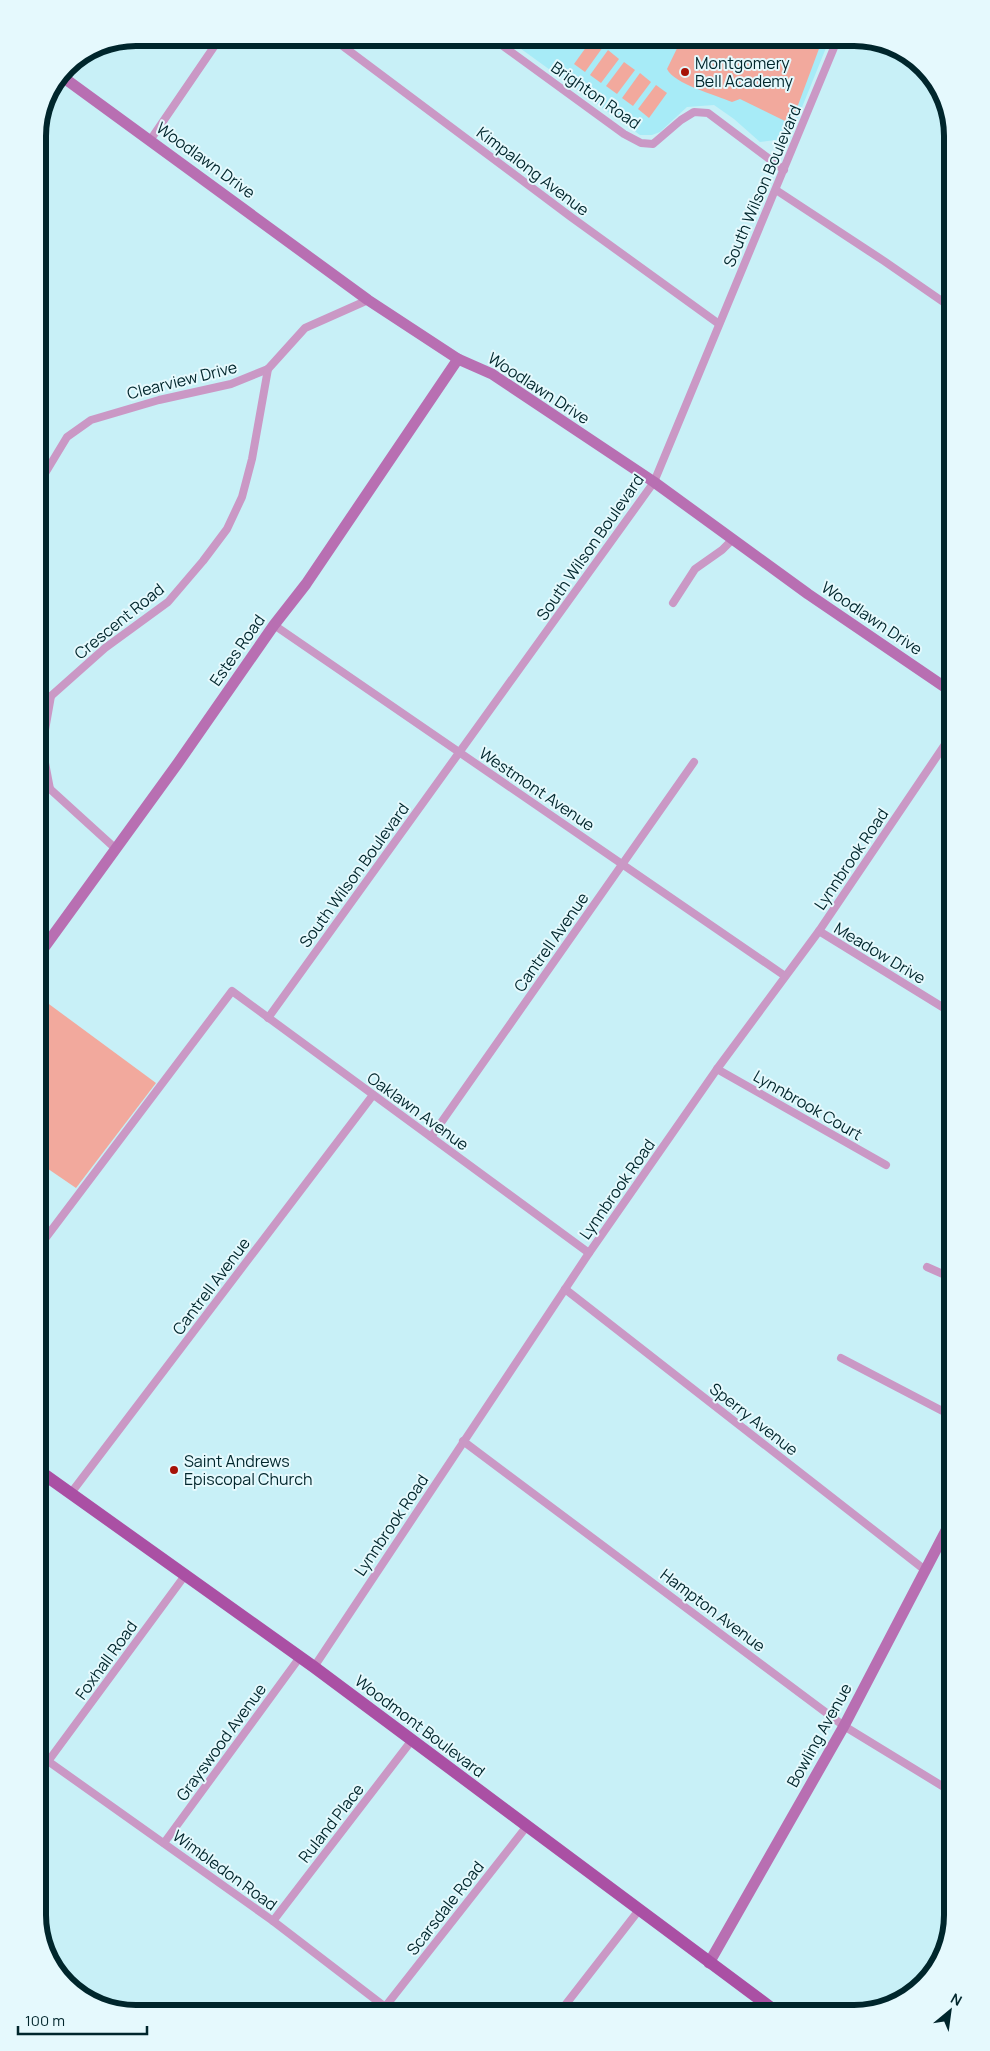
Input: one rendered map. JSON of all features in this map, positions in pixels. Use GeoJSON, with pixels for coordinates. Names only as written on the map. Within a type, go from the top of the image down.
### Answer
{"type":"FeatureCollection","features":[{"type":"Feature","properties":{"kind":"main road","name":"Woodmont Boulevard"},"geometry":{"type":"LineString","coordinates":[[46,1476],[314,1667],[766,2005]]}},
{"type":"Feature","properties":{"kind":"street"},"geometry":{"type":"LineString","coordinates":[[151,140],[215,46]]}},
{"type":"Feature","properties":{"kind":"street","name":"Kimpalong Avenue"},"geometry":{"type":"LineString","coordinates":[[343,46],[571,217],[719,324]]}},
{"type":"Feature","properties":{"kind":"street","name":"Brighton Road"},"geometry":{"type":"LineString","coordinates":[[503,46],[624,134],[641,143],[653,144],[681,120],[694,112],[708,112],[784,170]]}},
{"type":"Feature","properties":{"kind":"street","name":"South Wilson Boulevard"},"geometry":{"type":"LineString","coordinates":[[268,1018],[654,482],[835,46]]}},
{"type":"Feature","properties":{"kind":"street","name":"Woodlawn Drive"},"geometry":{"type":"LineString","coordinates":[[66,80],[368,300],[458,360],[492,374],[654,482],[712,522],[732,539],[808,594],[944,687]]}},
{"type":"Feature","properties":{"kind":"street"},"geometry":{"type":"LineString","coordinates":[[776,190],[944,302]]}},
{"type":"Feature","properties":{"kind":"street","name":"Clearview Drive"},"geometry":{"type":"LineString","coordinates":[[46,472],[67,437],[91,420],[159,400],[231,384],[268,369],[306,328],[368,300]]}},
{"type":"Feature","properties":{"kind":"street","name":"Estes Road"},"geometry":{"type":"LineString","coordinates":[[46,945],[306,584],[458,360]]}},
{"type":"Feature","properties":{"kind":"street","name":"Crescent Road"},"geometry":{"type":"LineString","coordinates":[[51,696],[105,648],[168,602],[203,561],[227,528],[242,497],[252,459],[268,369]]}},
{"type":"Feature","properties":{"kind":"street"},"geometry":{"type":"LineString","coordinates":[[673,603],[695,569],[722,550],[732,539]]}},
{"type":"Feature","properties":{"kind":"street","name":"Westmont Avenue"},"geometry":{"type":"LineString","coordinates":[[274,626],[785,976]]}},
{"type":"Feature","properties":{"kind":"street"},"geometry":{"type":"LineString","coordinates":[[46,696],[51,696],[46,724]]}},
{"type":"Feature","properties":{"kind":"street","name":"Lynnbrook Road"},"geometry":{"type":"LineString","coordinates":[[314,1667],[565,1288],[717,1069],[819,932],[944,746]]}},
{"type":"Feature","properties":{"kind":"street","name":"Cantrell Avenue"},"geometry":{"type":"LineString","coordinates":[[430,1137],[694,762]]}},
{"type":"Feature","properties":{"kind":"street"},"geometry":{"type":"LineString","coordinates":[[46,768],[50,789],[116,849]]}},
{"type":"Feature","properties":{"kind":"street"},"geometry":{"type":"LineString","coordinates":[[46,789],[50,789]]}},
{"type":"Feature","properties":{"kind":"street","name":"Meadow Drive"},"geometry":{"type":"LineString","coordinates":[[819,932],[944,1008]]}},
{"type":"Feature","properties":{"kind":"street","name":"Oaklawn Avenue"},"geometry":{"type":"LineString","coordinates":[[46,1237],[232,991],[589,1253]]}},
{"type":"Feature","properties":{"kind":"street","name":"Lynnbrook Court"},"geometry":{"type":"LineString","coordinates":[[717,1069],[886,1165]]}},
{"type":"Feature","properties":{"kind":"street","name":"Cantrell Avenue"},"geometry":{"type":"LineString","coordinates":[[71,1493],[373,1095]]}},
{"type":"Feature","properties":{"kind":"street"},"geometry":{"type":"LineString","coordinates":[[927,1267],[944,1274]]}},
{"type":"Feature","properties":{"kind":"street","name":"Sperry Avenue"},"geometry":{"type":"LineString","coordinates":[[565,1288],[925,1570]]}},
{"type":"Feature","properties":{"kind":"street"},"geometry":{"type":"LineString","coordinates":[[842,1358],[944,1412]]}},
{"type":"Feature","properties":{"kind":"street","name":"Hampton Avenue"},"geometry":{"type":"LineString","coordinates":[[463,1441],[844,1726],[944,1787]]}},
{"type":"Feature","properties":{"kind":"street","name":"Bowling Avenue"},"geometry":{"type":"LineString","coordinates":[[709,1963],[844,1726],[944,1534]]}},
{"type":"Feature","properties":{"kind":"street","name":"Foxhall Road"},"geometry":{"type":"LineString","coordinates":[[46,1764],[186,1574]]}},
{"type":"Feature","properties":{"kind":"street","name":"Grayswood Avenue"},"geometry":{"type":"LineString","coordinates":[[164,1843],[300,1657]]}},
{"type":"Feature","properties":{"kind":"street","name":"Ruland Place"},"geometry":{"type":"LineString","coordinates":[[273,1921],[412,1740]]}},
{"type":"Feature","properties":{"kind":"street","name":"Wimbledon Road"},"geometry":{"type":"LineString","coordinates":[[48,1761],[273,1921],[382,2005]]}},
{"type":"Feature","properties":{"kind":"street","name":"Scarsdale Road"},"geometry":{"type":"LineString","coordinates":[[387,2005],[527,1826]]}},
{"type":"Feature","properties":{"kind":"street"},"geometry":{"type":"LineString","coordinates":[[565,2005],[639,1910]]}},
{"type":"Feature","properties":{"kind":"shaded area","name":"Montgomery Bell Academy"},"geometry":{"type":"Polygon","coordinates":[[[517,46],[827,46],[792,132],[783,139],[760,142],[734,119],[714,105],[687,107],[660,132],[652,135],[640,135],[517,46]]]}},
{"type":"Feature","properties":{"kind":"shaded area"},"geometry":{"type":"Polygon","coordinates":[[[587,46],[603,47],[585,72],[574,64],[587,46]]]}},
{"type":"Feature","properties":{"kind":"shaded area"},"geometry":{"type":"Polygon","coordinates":[[[678,46],[820,46],[791,124],[740,99],[732,102],[696,89],[678,80],[667,69],[678,46]]]}},
{"type":"Feature","properties":{"kind":"shaded area"},"geometry":{"type":"Polygon","coordinates":[[[608,50],[619,59],[601,83],[590,75],[608,50]]]}},
{"type":"Feature","properties":{"kind":"shaded area"},"geometry":{"type":"Polygon","coordinates":[[[624,62],[635,70],[617,94],[606,86],[624,62]]]}},
{"type":"Feature","properties":{"kind":"shaded area"},"geometry":{"type":"Polygon","coordinates":[[[640,73],[651,82],[633,106],[622,98],[640,73]]]}},
{"type":"Feature","properties":{"kind":"shaded area"},"geometry":{"type":"Polygon","coordinates":[[[656,85],[667,93],[649,118],[638,109],[656,85]]]}},
{"type":"Feature","properties":{"kind":"shaded area"},"geometry":{"type":"Polygon","coordinates":[[[46,1002],[156,1083],[76,1188],[46,1167],[46,1002]]]}},
{"type":"Feature","properties":{"kind":"place","name":"Montgomery Bell Academy"},"geometry":{"type":"Point","coordinates":[685,72]}},
{"type":"Feature","properties":{"kind":"place","name":"Saint Andrews Episcopal Church"},"geometry":{"type":"Point","coordinates":[174,1470]}}]}
